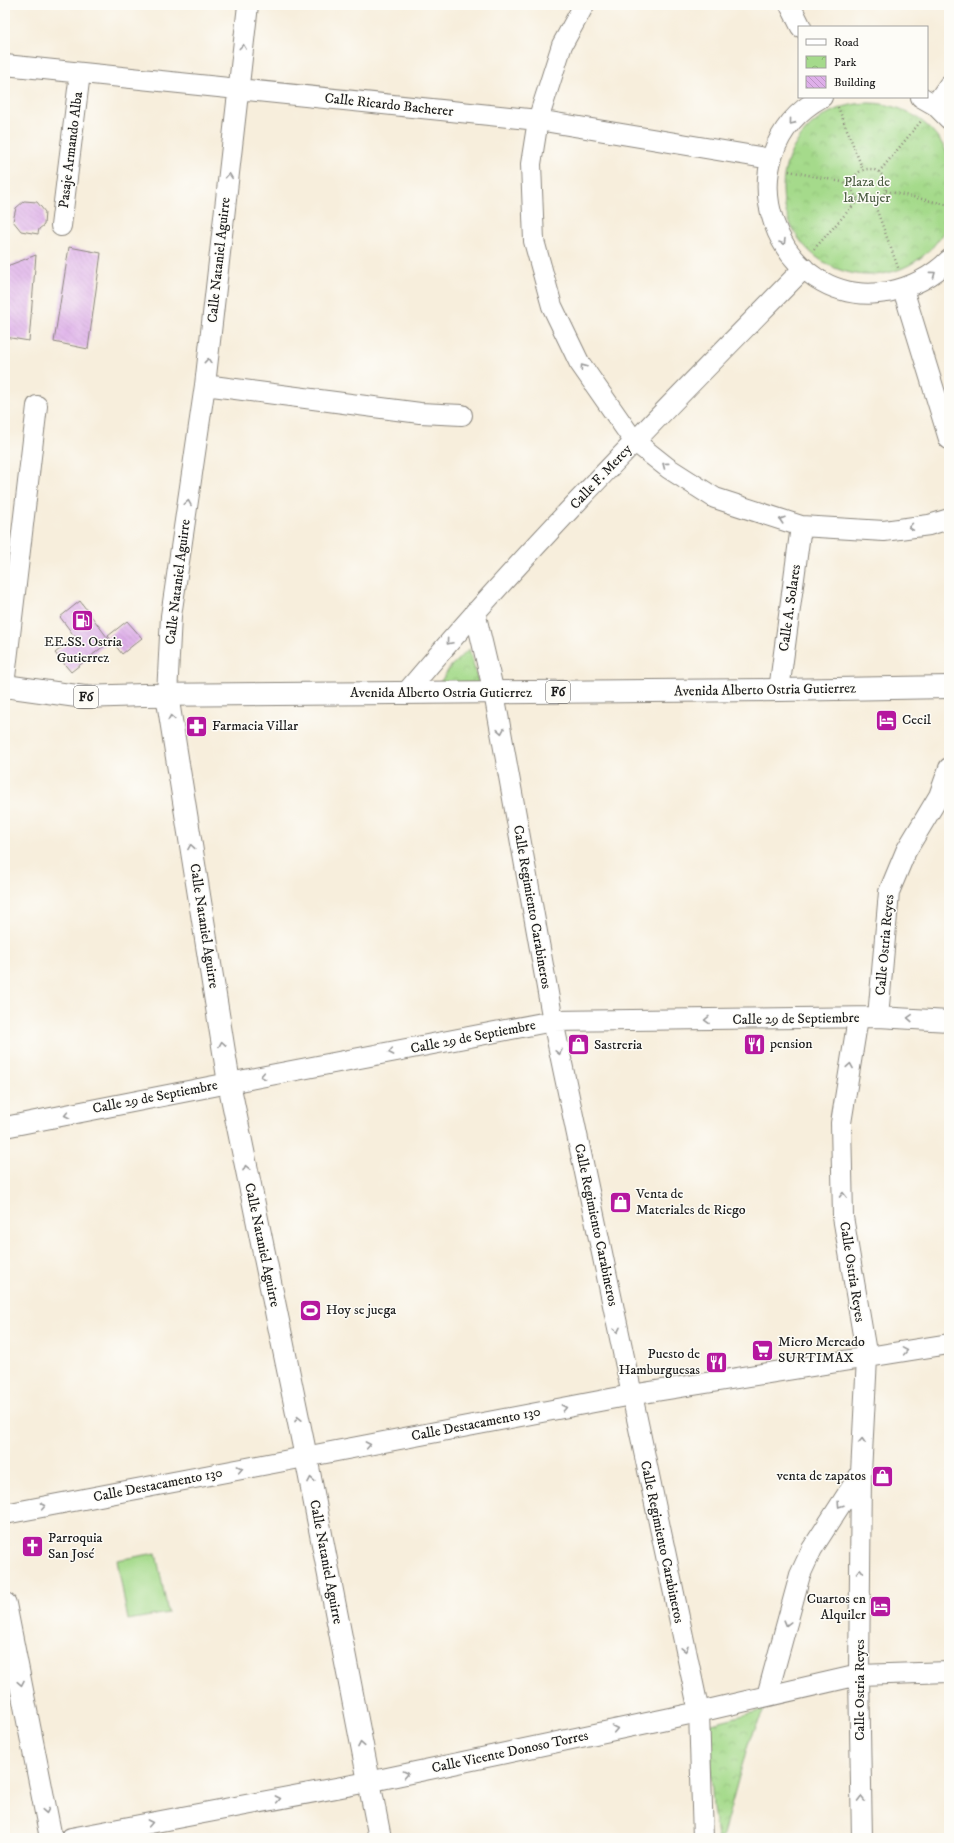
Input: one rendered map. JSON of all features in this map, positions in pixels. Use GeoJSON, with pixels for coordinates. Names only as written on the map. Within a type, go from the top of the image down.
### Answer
{"type":"FeatureCollection","features":[{"type":"Feature","properties":{"kind":"main road","name":"Avenida Alberto Ostria Gutierrez"},"geometry":{"type":"LineString","coordinates":[[5,686],[84,697],[949,687]]}},
{"type":"Feature","properties":{"kind":"main road","name":"Calle Nataniel Aguirre"},"geometry":{"type":"LineString","coordinates":[[167,695],[228,1083],[306,1457],[380,1838]]}},
{"type":"Feature","properties":{"kind":"main road"},"geometry":{"type":"LineString","coordinates":[[5,1604],[51,1838]]}},
{"type":"Feature","properties":{"kind":"street","name":"Calle Nataniel Aguirre"},"geometry":{"type":"LineString","coordinates":[[167,695],[170,616],[206,385],[248,5]]}},
{"type":"Feature","properties":{"kind":"street"},"geometry":{"type":"LineString","coordinates":[[584,5],[562,45],[538,120],[531,164],[534,241],[552,306],[579,362],[634,441],[668,468],[714,498],[801,526],[884,531],[929,524],[949,519]]}},
{"type":"Feature","properties":{"kind":"street"},"geometry":{"type":"LineString","coordinates":[[790,5],[800,26]]}},
{"type":"Feature","properties":{"kind":"street","name":"Calle Ricardo Bacherer"},"geometry":{"type":"LineString","coordinates":[[5,64],[80,74],[538,120],[771,159]]}},
{"type":"Feature","properties":{"kind":"street","name":"Pasaje Armando Alba"},"geometry":{"type":"LineString","coordinates":[[61,226],[80,74]]}},
{"type":"Feature","properties":{"kind":"street"},"geometry":{"type":"LineString","coordinates":[[949,86],[928,101],[949,119]]}},
{"type":"Feature","properties":{"kind":"street"},"geometry":{"type":"LineString","coordinates":[[829,100],[811,103],[794,119],[780,138],[771,159],[767,180],[770,209],[773,222],[782,242],[800,264],[826,283],[851,291],[878,293],[903,289],[924,280],[942,268],[949,260]]}},
{"type":"Feature","properties":{"kind":"street","name":"Calle F. Mercy"},"geometry":{"type":"LineString","coordinates":[[405,694],[475,612],[800,264]]}},
{"type":"Feature","properties":{"kind":"street"},"geometry":{"type":"LineString","coordinates":[[903,289],[949,439]]}},
{"type":"Feature","properties":{"kind":"street"},"geometry":{"type":"LineString","coordinates":[[206,385],[420,413],[462,415]]}},
{"type":"Feature","properties":{"kind":"street"},"geometry":{"type":"LineString","coordinates":[[5,677],[37,406]]}},
{"type":"Feature","properties":{"kind":"street","name":"Calle A. Solares"},"geometry":{"type":"LineString","coordinates":[[779,690],[801,526]]}},
{"type":"Feature","properties":{"kind":"street","name":"Calle Regimiento Carabineros"},"geometry":{"type":"LineString","coordinates":[[475,612],[494,693],[553,1022],[699,1712],[703,1838]]}},
{"type":"Feature","properties":{"kind":"street","name":"Calle Ostria Reyes"},"geometry":{"type":"LineString","coordinates":[[878,1017],[889,892],[906,851],[939,796],[949,768]]}},
{"type":"Feature","properties":{"kind":"street","name":"Calle 29 de Septiembre"},"geometry":{"type":"LineString","coordinates":[[5,1127],[228,1083],[553,1022],[878,1017],[949,1021]]}},
{"type":"Feature","properties":{"kind":"street","name":"Calle Ostria Reyes"},"geometry":{"type":"LineString","coordinates":[[858,1018],[841,1124],[843,1217],[867,1358],[861,1473],[859,1675],[862,1838]]}},
{"type":"Feature","properties":{"kind":"street","name":"Calle Destacamento 130"},"geometry":{"type":"LineString","coordinates":[[5,1514],[631,1395],[949,1344]]}},
{"type":"Feature","properties":{"kind":"street"},"geometry":{"type":"LineString","coordinates":[[767,1696],[800,1576],[812,1549],[861,1473]]}},
{"type":"Feature","properties":{"kind":"street","name":"Calle Vicente Donoso Torres"},"geometry":{"type":"LineString","coordinates":[[71,1838],[368,1782],[699,1712],[859,1675],[949,1672]]}},
{"type":"Feature","properties":{"kind":"path"},"geometry":{"type":"LineString","coordinates":[[829,100],[863,170]]}},
{"type":"Feature","properties":{"kind":"path"},"geometry":{"type":"LineString","coordinates":[[879,172],[928,101]]}},
{"type":"Feature","properties":{"kind":"path"},"geometry":{"type":"LineString","coordinates":[[771,159],[786,171],[852,184]]}},
{"type":"Feature","properties":{"kind":"path"},"geometry":{"type":"LineString","coordinates":[[868,168],[879,172],[886,180],[886,192],[883,197],[874,203],[858,200],[852,190],[852,184],[857,173],[863,170],[868,168]]}},
{"type":"Feature","properties":{"kind":"path"},"geometry":{"type":"LineString","coordinates":[[886,192],[949,205]]}},
{"type":"Feature","properties":{"kind":"path"},"geometry":{"type":"LineString","coordinates":[[800,264],[858,200]]}},
{"type":"Feature","properties":{"kind":"path"},"geometry":{"type":"LineString","coordinates":[[874,203],[900,272],[903,289]]}},
{"type":"Feature","properties":{"kind":"green space","name":"Plaza de la Mujer"},"geometry":{"type":"Polygon","coordinates":[[[861,103],[877,103],[902,109],[910,113],[924,122],[936,134],[949,156],[955,181],[955,197],[949,222],[936,244],[924,256],[902,269],[877,275],[861,275],[836,269],[828,265],[814,256],[802,244],[789,222],[783,197],[783,181],[789,156],[793,148],[802,134],[814,122],[836,109],[861,103]]]}},
{"type":"Feature","properties":{"kind":"green space"},"geometry":{"type":"Polygon","coordinates":[[[469,649],[479,684],[439,684],[451,666],[469,649]]]}},
{"type":"Feature","properties":{"kind":"green space"},"geometry":{"type":"Polygon","coordinates":[[[156,1553],[168,1613],[128,1620],[117,1560],[156,1553]]]}},
{"type":"Feature","properties":{"kind":"green space"},"geometry":{"type":"Polygon","coordinates":[[[764,1710],[748,1744],[722,1838],[717,1838],[713,1807],[708,1724],[764,1710]]]}},
{"type":"Feature","properties":{"kind":"building"},"geometry":{"type":"Polygon","coordinates":[[[24,201],[37,202],[45,212],[44,225],[39,229],[38,234],[21,231],[13,221],[16,208],[24,201]]]}},
{"type":"Feature","properties":{"kind":"building"},"geometry":{"type":"Polygon","coordinates":[[[69,247],[101,253],[88,349],[54,342],[69,247]]]}},
{"type":"Feature","properties":{"kind":"building"},"geometry":{"type":"Polygon","coordinates":[[[36,255],[29,341],[5,337],[5,287],[7,266],[36,255]]]}},
{"type":"Feature","properties":{"kind":"building"},"geometry":{"type":"Polygon","coordinates":[[[80,601],[110,641],[71,672],[55,653],[75,637],[60,617],[80,601]]]}},
{"type":"Feature","properties":{"kind":"building"},"geometry":{"type":"Polygon","coordinates":[[[127,621],[142,638],[122,654],[108,636],[127,621]]]}},
{"type":"Feature","properties":{"kind":"place","name":"EE.SS. Ostria Gutierrez"},"geometry":{"type":"Point","coordinates":[83,620]}},
{"type":"Feature","properties":{"kind":"place","name":"Cecil"},"geometry":{"type":"Point","coordinates":[886,720]}},
{"type":"Feature","properties":{"kind":"place","name":"Farmacia Villar"},"geometry":{"type":"Point","coordinates":[197,726]}},
{"type":"Feature","properties":{"kind":"place","name":"pension"},"geometry":{"type":"Point","coordinates":[754,1044]}},
{"type":"Feature","properties":{"kind":"place","name":"Sastreria"},"geometry":{"type":"Point","coordinates":[578,1045]}},
{"type":"Feature","properties":{"kind":"place","name":"Venta de Materiales de Riego"},"geometry":{"type":"Point","coordinates":[621,1202]}},
{"type":"Feature","properties":{"kind":"place","name":"Hoy se juega"},"geometry":{"type":"Point","coordinates":[311,1310]}},
{"type":"Feature","properties":{"kind":"place","name":"Micro Mercado SURTIMAX"},"geometry":{"type":"Point","coordinates":[763,1350]}},
{"type":"Feature","properties":{"kind":"place","name":"Puesto de Hamburguesas"},"geometry":{"type":"Point","coordinates":[716,1362]}},
{"type":"Feature","properties":{"kind":"place","name":"venta de zapatos"},"geometry":{"type":"Point","coordinates":[882,1476]}},
{"type":"Feature","properties":{"kind":"place","name":"Parroquia San José"},"geometry":{"type":"Point","coordinates":[32,1546]}},
{"type":"Feature","properties":{"kind":"place","name":"Cuartos en Alquiler"},"geometry":{"type":"Point","coordinates":[881,1607]}}]}
